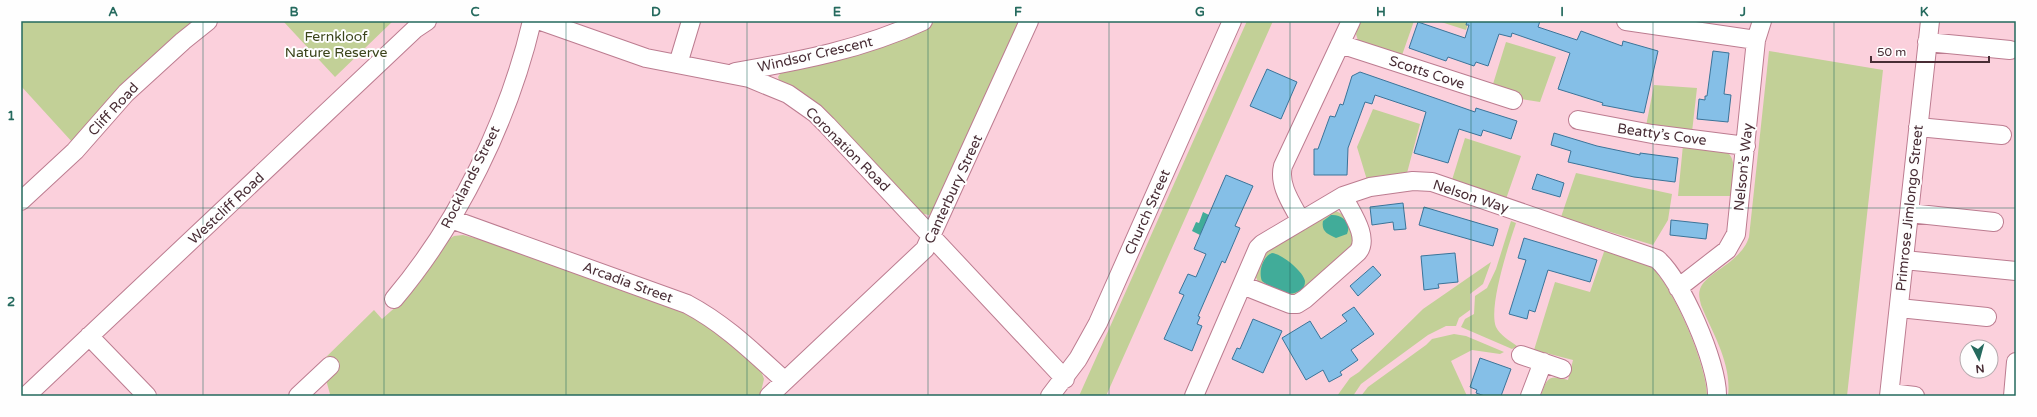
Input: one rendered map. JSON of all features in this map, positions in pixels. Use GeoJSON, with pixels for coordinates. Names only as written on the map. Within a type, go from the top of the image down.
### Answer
{"type":"FeatureCollection","features":[{"type":"Feature","properties":{"kind":"street","name":"Cliff Road"},"geometry":{"type":"LineString","coordinates":[[21,201],[75,151],[126,93],[183,40],[208,21]]}},
{"type":"Feature","properties":{"kind":"street","name":"Westcliff Road"},"geometry":{"type":"LineString","coordinates":[[26,396],[415,29],[427,21]]}},
{"type":"Feature","properties":{"kind":"street","name":"Rocklands Street"},"geometry":{"type":"LineString","coordinates":[[394,299],[411,279],[451,219],[493,138],[525,49],[532,21]]}},
{"type":"Feature","properties":{"kind":"street","name":"Coronation Road"},"geometry":{"type":"LineString","coordinates":[[541,21],[646,58],[749,78],[788,94],[815,113],[1065,379]]}},
{"type":"Feature","properties":{"kind":"street"},"geometry":{"type":"LineString","coordinates":[[678,64],[691,21]]}},
{"type":"Feature","properties":{"kind":"street","name":"Windsor Crescent"},"geometry":{"type":"LineString","coordinates":[[728,73],[808,59],[858,46],[883,38],[923,21]]}},
{"type":"Feature","properties":{"kind":"street","name":"Canterbury Street"},"geometry":{"type":"LineString","coordinates":[[769,396],[925,249],[932,238],[1029,21]]}},
{"type":"Feature","properties":{"kind":"street","name":"Church Street"},"geometry":{"type":"LineString","coordinates":[[1050,396],[1065,379],[1098,323],[1232,21]]}},
{"type":"Feature","properties":{"kind":"street"},"geometry":{"type":"LineString","coordinates":[[1300,221],[1282,185],[1281,175],[1283,166],[1351,21]]}},
{"type":"Feature","properties":{"kind":"street"},"geometry":{"type":"LineString","coordinates":[[1626,21],[1756,40]]}},
{"type":"Feature","properties":{"kind":"street","name":"Nelson’s Way"},"geometry":{"type":"LineString","coordinates":[[1678,288],[1721,256],[1732,243],[1736,230],[1746,146],[1756,40],[1762,21]]}},
{"type":"Feature","properties":{"kind":"street","name":"Primrose Jimlongo Street"},"geometry":{"type":"LineString","coordinates":[[1890,395],[1930,21]]}},
{"type":"Feature","properties":{"kind":"street"},"geometry":{"type":"LineString","coordinates":[[1928,42],[2010,50]]}},
{"type":"Feature","properties":{"kind":"street","name":"Scotts Cove"},"geometry":{"type":"LineString","coordinates":[[1340,44],[1513,100]]}},
{"type":"Feature","properties":{"kind":"street","name":"Beatty’s Cove"},"geometry":{"type":"LineString","coordinates":[[1578,120],[1652,134],[1746,146]]}},
{"type":"Feature","properties":{"kind":"street"},"geometry":{"type":"LineString","coordinates":[[1918,126],[2002,135]]}},
{"type":"Feature","properties":{"kind":"street","name":"Nelson Way"},"geometry":{"type":"LineString","coordinates":[[1194,396],[1258,248],[1262,244],[1343,196],[1377,186],[1413,181],[1432,182],[1651,255],[1663,263],[1687,304],[1713,366],[1717,396]]}},
{"type":"Feature","properties":{"kind":"street"},"geometry":{"type":"LineString","coordinates":[[1242,285],[1290,304],[1297,304],[1305,299],[1358,252],[1362,245],[1362,235],[1343,196]]}},
{"type":"Feature","properties":{"kind":"street"},"geometry":{"type":"LineString","coordinates":[[1909,214],[1994,222]]}},
{"type":"Feature","properties":{"kind":"street","name":"Arcadia Street"},"geometry":{"type":"LineString","coordinates":[[451,219],[687,304],[728,330],[784,381]]}},
{"type":"Feature","properties":{"kind":"street"},"geometry":{"type":"LineString","coordinates":[[1904,260],[2016,271]]}},
{"type":"Feature","properties":{"kind":"street"},"geometry":{"type":"LineString","coordinates":[[1899,308],[1988,317]]}},
{"type":"Feature","properties":{"kind":"street"},"geometry":{"type":"LineString","coordinates":[[89,336],[147,396]]}},
{"type":"Feature","properties":{"kind":"street"},"geometry":{"type":"LineString","coordinates":[[1521,355],[1562,369]]}},
{"type":"Feature","properties":{"kind":"street"},"geometry":{"type":"LineString","coordinates":[[1530,396],[1543,362]]}},
{"type":"Feature","properties":{"kind":"street"},"geometry":{"type":"LineString","coordinates":[[2013,396],[2016,364]]}},
{"type":"Feature","properties":{"kind":"street"},"geometry":{"type":"LineString","coordinates":[[298,396],[330,366]]}},
{"type":"Feature","properties":{"kind":"street"},"geometry":{"type":"LineString","coordinates":[[1890,395],[1915,396]]}},
{"type":"Feature","properties":{"kind":"green space"},"geometry":{"type":"Polygon","coordinates":[[[21,21],[199,21],[73,143],[21,86],[21,21]]]}},
{"type":"Feature","properties":{"kind":"green space","name":"Fernkloof Nature Reserve"},"geometry":{"type":"Polygon","coordinates":[[[283,21],[393,21],[335,77],[283,21]]]}},
{"type":"Feature","properties":{"kind":"green space"},"geometry":{"type":"Polygon","coordinates":[[[936,21],[1023,21],[934,213],[929,215],[919,213],[780,83],[778,77],[782,71],[929,25],[936,21]]]}},
{"type":"Feature","properties":{"kind":"green space"},"geometry":{"type":"Polygon","coordinates":[[[1247,21],[1273,21],[1106,396],[1079,396],[1247,21]]]}},
{"type":"Feature","properties":{"kind":"green space"},"geometry":{"type":"Polygon","coordinates":[[[1360,21],[1414,21],[1401,58],[1359,44],[1356,34],[1360,21]]]}},
{"type":"Feature","properties":{"kind":"green space"},"geometry":{"type":"Polygon","coordinates":[[[1438,21],[1469,21],[1466,30],[1438,21]]]}},
{"type":"Feature","properties":{"kind":"green space"},"geometry":{"type":"Polygon","coordinates":[[[1506,42],[1556,57],[1540,102],[1521,99],[1521,94],[1493,84],[1506,42]]]}},
{"type":"Feature","properties":{"kind":"green space"},"geometry":{"type":"Polygon","coordinates":[[[1769,51],[1883,70],[1847,396],[1728,396],[1727,372],[1724,361],[1700,301],[1699,291],[1704,283],[1709,277],[1739,254],[1749,237],[1769,51]]]}},
{"type":"Feature","properties":{"kind":"green space"},"geometry":{"type":"Polygon","coordinates":[[[1654,85],[1697,88],[1692,132],[1646,126],[1654,85]]]}},
{"type":"Feature","properties":{"kind":"green space"},"geometry":{"type":"Polygon","coordinates":[[[1373,109],[1420,124],[1407,173],[1379,176],[1367,180],[1357,147],[1373,109]]]}},
{"type":"Feature","properties":{"kind":"green space"},"geometry":{"type":"Polygon","coordinates":[[[1465,138],[1521,156],[1506,199],[1452,180],[1465,138]]]}},
{"type":"Feature","properties":{"kind":"green space"},"geometry":{"type":"Polygon","coordinates":[[[1683,145],[1728,153],[1734,167],[1731,196],[1678,196],[1683,145]]]}},
{"type":"Feature","properties":{"kind":"green space"},"geometry":{"type":"Polygon","coordinates":[[[1576,173],[1672,194],[1668,220],[1653,245],[1561,217],[1576,173]]]}},
{"type":"Feature","properties":{"kind":"green space"},"geometry":{"type":"Polygon","coordinates":[[[1336,211],[1346,216],[1358,240],[1297,297],[1259,284],[1255,275],[1262,259],[1271,247],[1329,212],[1336,211]]]}},
{"type":"Feature","properties":{"kind":"green space"},"geometry":{"type":"Polygon","coordinates":[[[1511,221],[1516,223],[1500,275],[1494,318],[1496,327],[1500,333],[1517,346],[1512,349],[1461,327],[1465,319],[1474,314],[1475,296],[1487,288],[1496,269],[1511,221]]]}},
{"type":"Feature","properties":{"kind":"green space"},"geometry":{"type":"Polygon","coordinates":[[[463,235],[482,240],[696,316],[760,368],[764,379],[760,396],[328,396],[330,394],[321,362],[374,310],[382,319],[407,297],[420,282],[446,241],[454,236],[463,235]]]}},
{"type":"Feature","properties":{"kind":"green space"},"geometry":{"type":"Polygon","coordinates":[[[1605,249],[1641,261],[1651,267],[1660,277],[1679,308],[1696,348],[1706,383],[1707,396],[1541,396],[1549,379],[1556,377],[1568,380],[1573,360],[1534,350],[1555,282],[1590,292],[1605,249]]]}},
{"type":"Feature","properties":{"kind":"green space"},"geometry":{"type":"Polygon","coordinates":[[[1491,262],[1483,284],[1470,294],[1470,310],[1459,318],[1456,326],[1446,326],[1428,335],[1361,384],[1353,396],[1337,396],[1350,378],[1359,372],[1423,309],[1491,262]]]}},
{"type":"Feature","properties":{"kind":"green space"},"geometry":{"type":"Polygon","coordinates":[[[1454,334],[1466,336],[1504,352],[1500,354],[1472,350],[1451,361],[1467,396],[1361,396],[1368,387],[1432,339],[1454,334]]]}},
{"type":"Feature","properties":{"kind":"shaded area"},"geometry":{"type":"Polygon","coordinates":[[[1203,212],[1209,215],[1200,235],[1192,231],[1196,222],[1199,223],[1203,212]]]}},
{"type":"Feature","properties":{"kind":"shaded area"},"geometry":{"type":"Polygon","coordinates":[[[1331,215],[1339,216],[1345,220],[1348,226],[1347,234],[1336,238],[1324,230],[1323,221],[1331,215]]]}},
{"type":"Feature","properties":{"kind":"shaded area"},"geometry":{"type":"Polygon","coordinates":[[[1272,253],[1281,256],[1296,268],[1305,281],[1302,289],[1292,294],[1281,292],[1262,281],[1262,265],[1266,257],[1272,253]]]}},
{"type":"Feature","properties":{"kind":"building"},"geometry":{"type":"Polygon","coordinates":[[[1467,21],[1540,21],[1538,27],[1577,40],[1581,31],[1622,46],[1623,41],[1658,51],[1644,113],[1602,105],[1603,103],[1558,89],[1570,53],[1512,33],[1511,37],[1499,34],[1488,66],[1476,62],[1474,66],[1448,57],[1446,61],[1409,48],[1418,22],[1465,38],[1469,25],[1466,25],[1467,21]]]}},
{"type":"Feature","properties":{"kind":"building"},"geometry":{"type":"Polygon","coordinates":[[[1713,51],[1729,53],[1724,94],[1731,95],[1728,122],[1697,119],[1699,99],[1705,100],[1705,96],[1707,96],[1713,51]]]}},
{"type":"Feature","properties":{"kind":"building"},"geometry":{"type":"Polygon","coordinates":[[[1267,69],[1297,82],[1281,119],[1250,106],[1267,69]]]}},
{"type":"Feature","properties":{"kind":"building"},"geometry":{"type":"Polygon","coordinates":[[[1360,72],[1475,112],[1476,108],[1517,121],[1511,139],[1483,130],[1481,136],[1459,129],[1448,163],[1414,153],[1426,112],[1375,95],[1372,104],[1365,102],[1348,148],[1347,175],[1314,175],[1314,149],[1318,149],[1330,116],[1335,117],[1340,104],[1343,105],[1352,76],[1360,72]]]}},
{"type":"Feature","properties":{"kind":"building"},"geometry":{"type":"Polygon","coordinates":[[[1554,133],[1597,146],[1640,155],[1640,153],[1678,158],[1675,182],[1634,177],[1568,162],[1571,151],[1551,145],[1554,133]]]}},
{"type":"Feature","properties":{"kind":"building"},"geometry":{"type":"Polygon","coordinates":[[[1537,174],[1564,183],[1560,197],[1532,189],[1537,174]]]}},
{"type":"Feature","properties":{"kind":"building"},"geometry":{"type":"Polygon","coordinates":[[[1226,175],[1253,186],[1235,226],[1240,228],[1225,263],[1222,261],[1198,316],[1200,317],[1197,324],[1202,326],[1192,351],[1164,339],[1184,295],[1179,293],[1188,274],[1196,277],[1206,254],[1194,249],[1226,175]]]}},
{"type":"Feature","properties":{"kind":"building"},"geometry":{"type":"Polygon","coordinates":[[[1403,203],[1406,229],[1394,230],[1393,222],[1372,225],[1370,207],[1403,203]]]}},
{"type":"Feature","properties":{"kind":"building"},"geometry":{"type":"Polygon","coordinates":[[[1424,207],[1498,229],[1493,246],[1419,225],[1424,207]]]}},
{"type":"Feature","properties":{"kind":"building"},"geometry":{"type":"Polygon","coordinates":[[[1671,220],[1708,224],[1706,239],[1670,235],[1671,220]]]}},
{"type":"Feature","properties":{"kind":"building"},"geometry":{"type":"Polygon","coordinates":[[[1524,238],[1597,260],[1590,282],[1548,270],[1535,312],[1529,310],[1527,319],[1509,314],[1526,260],[1518,258],[1524,238]]]}},
{"type":"Feature","properties":{"kind":"building"},"geometry":{"type":"Polygon","coordinates":[[[1455,253],[1458,282],[1438,284],[1439,288],[1424,290],[1421,256],[1455,253]]]}},
{"type":"Feature","properties":{"kind":"building"},"geometry":{"type":"Polygon","coordinates":[[[1373,266],[1381,275],[1358,296],[1350,286],[1373,266]]]}},
{"type":"Feature","properties":{"kind":"building"},"geometry":{"type":"Polygon","coordinates":[[[1354,307],[1374,334],[1351,350],[1358,360],[1340,372],[1342,375],[1329,382],[1323,370],[1306,380],[1282,338],[1310,321],[1321,339],[1347,321],[1342,315],[1354,307]]]}},
{"type":"Feature","properties":{"kind":"building"},"geometry":{"type":"Polygon","coordinates":[[[1253,319],[1282,331],[1263,373],[1232,359],[1237,348],[1240,349],[1253,319]]]}},
{"type":"Feature","properties":{"kind":"building"},"geometry":{"type":"Polygon","coordinates":[[[1480,358],[1511,369],[1501,396],[1485,396],[1476,393],[1477,390],[1470,387],[1480,358]]]}}]}
